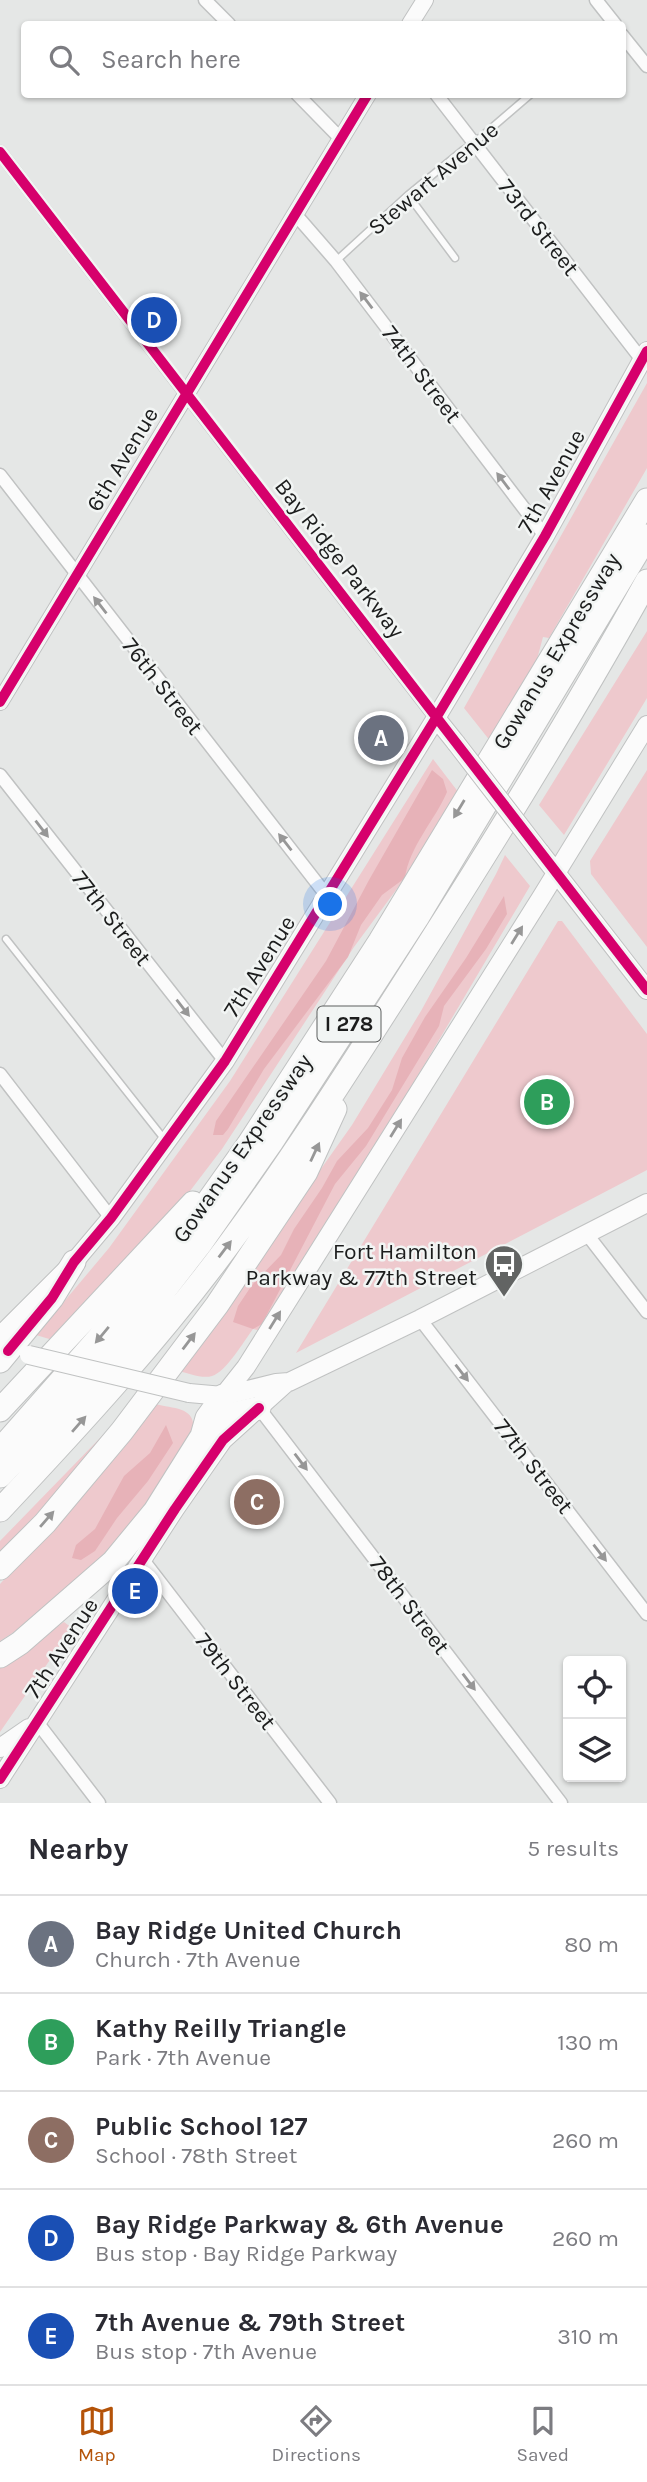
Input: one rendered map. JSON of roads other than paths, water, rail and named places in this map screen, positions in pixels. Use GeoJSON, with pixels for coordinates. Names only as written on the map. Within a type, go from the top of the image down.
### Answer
{"type":"FeatureCollection","features":[{"type":"Feature","properties":{"kind":"highway","name":"Gowanus Expressway"},"geometry":{"type":"LineString","coordinates":[[0,1450],[103,1333],[179,1241],[248,1145],[373,952],[647,499]]}},
{"type":"Feature","properties":{"kind":"highway","name":"I 278"},"geometry":{"type":"LineString","coordinates":[[0,1476],[139,1323],[201,1243],[271,1143],[417,918],[647,536]]}},
{"type":"Feature","properties":{"kind":"highway","name":"Gowanus Expressway"},"geometry":{"type":"LineString","coordinates":[[0,1510],[144,1350],[227,1248],[364,1046],[481,863],[599,668],[647,581]]}},
{"type":"Feature","properties":{"kind":"highway"},"geometry":{"type":"LineString","coordinates":[[599,668],[647,599]]}},
{"type":"Feature","properties":{"kind":"highway"},"geometry":{"type":"LineString","coordinates":[[0,1568],[45,1523],[122,1431],[217,1305],[306,1172],[364,1046]]}},
{"type":"Feature","properties":{"kind":"highway"},"geometry":{"type":"LineString","coordinates":[[0,1410],[142,1255],[248,1145]]}},
{"type":"Feature","properties":{"kind":"highway"},"geometry":{"type":"LineString","coordinates":[[7,1350],[52,1298],[74,1262]]}},
{"type":"Feature","properties":{"kind":"highway"},"geometry":{"type":"LineString","coordinates":[[202,1436],[207,1418],[223,1396]]}},
{"type":"Feature","properties":{"kind":"highway"},"geometry":{"type":"LineString","coordinates":[[0,1656],[20,1643],[113,1562],[155,1511],[202,1436],[224,1416],[259,1408]]}},
{"type":"Feature","properties":{"kind":"main road","name":"7th Avenue"},"geometry":{"type":"LineString","coordinates":[[74,1262],[111,1218],[225,1061],[545,536],[645,355]]}},
{"type":"Feature","properties":{"kind":"main road","name":"Bay Ridge Parkway"},"geometry":{"type":"LineString","coordinates":[[436,718],[647,990]]}},
{"type":"Feature","properties":{"kind":"main road"},"geometry":{"type":"LineString","coordinates":[[223,1396],[246,1367],[647,725]]}},
{"type":"Feature","properties":{"kind":"main road"},"geometry":{"type":"LineString","coordinates":[[7,1350],[189,1393],[223,1396],[276,1382],[286,1384],[647,1203]]}},
{"type":"Feature","properties":{"kind":"main road","name":"7th Avenue"},"geometry":{"type":"LineString","coordinates":[[0,1779],[223,1440],[286,1384]]}},
{"type":"Feature","properties":{"kind":"main road"},"geometry":{"type":"LineString","coordinates":[[0,1748],[37,1722]]}},
{"type":"Feature","properties":{"kind":"street"},"geometry":{"type":"LineString","coordinates":[[205,0],[226,21]]}},
{"type":"Feature","properties":{"kind":"street"},"geometry":{"type":"LineString","coordinates":[[412,21],[425,0]]}},
{"type":"Feature","properties":{"kind":"street"},"geometry":{"type":"LineString","coordinates":[[596,0],[611,21]]}},
{"type":"Feature","properties":{"kind":"street"},"geometry":{"type":"LineString","coordinates":[[626,39],[647,65]]}},
{"type":"Feature","properties":{"kind":"street"},"geometry":{"type":"LineString","coordinates":[[301,98],[341,139]]}},
{"type":"Feature","properties":{"kind":"street","name":"6th Avenue"},"geometry":{"type":"LineString","coordinates":[[0,702],[366,98]]}},
{"type":"Feature","properties":{"kind":"street","name":"73rd Street"},"geometry":{"type":"LineString","coordinates":[[439,98],[645,355]]}},
{"type":"Feature","properties":{"kind":"street","name":"Bay Ridge Parkway"},"geometry":{"type":"LineString","coordinates":[[0,152],[436,718]]}},
{"type":"Feature","properties":{"kind":"street","name":"74th Street"},"geometry":{"type":"LineString","coordinates":[[296,215],[336,261],[545,536]]}},
{"type":"Feature","properties":{"kind":"street","name":"76th Street"},"geometry":{"type":"LineString","coordinates":[[0,475],[327,896]]}},
{"type":"Feature","properties":{"kind":"street","name":"77th Street"},"geometry":{"type":"LineString","coordinates":[[0,775],[225,1061]]}},
{"type":"Feature","properties":{"kind":"street"},"geometry":{"type":"LineString","coordinates":[[0,1074],[111,1218]]}},
{"type":"Feature","properties":{"kind":"street"},"geometry":{"type":"LineString","coordinates":[[586,1233],[647,1312]]}},
{"type":"Feature","properties":{"kind":"street","name":"77th Street"},"geometry":{"type":"LineString","coordinates":[[420,1319],[647,1614]]}},
{"type":"Feature","properties":{"kind":"street","name":"78th Street"},"geometry":{"type":"LineString","coordinates":[[259,1408],[561,1803]]}},
{"type":"Feature","properties":{"kind":"street","name":"79th Street"},"geometry":{"type":"LineString","coordinates":[[143,1560],[330,1803]]}},
{"type":"Feature","properties":{"kind":"street"},"geometry":{"type":"LineString","coordinates":[[37,1722],[99,1803]]}},
{"type":"Feature","properties":{"kind":"lane","name":"Stewart Avenue"},"geometry":{"type":"LineString","coordinates":[[336,261],[408,195],[474,144],[526,98]]}},
{"type":"Feature","properties":{"kind":"lane"},"geometry":{"type":"LineString","coordinates":[[408,195],[455,258]]}},
{"type":"Feature","properties":{"kind":"lane"},"geometry":{"type":"LineString","coordinates":[[6,939],[166,1142]]}},
{"type":"Feature","properties":{"kind":"place","name":"Bay Ridge Parkway & 6th Avenue"},"geometry":{"type":"Point","coordinates":[154,320]}},
{"type":"Feature","properties":{"kind":"place","name":"Bay Ridge United Church"},"geometry":{"type":"Point","coordinates":[381,738]}},
{"type":"Feature","properties":{"kind":"place","name":"Kathy Reilly Triangle"},"geometry":{"type":"Point","coordinates":[547,1102]}},
{"type":"Feature","properties":{"kind":"place","name":"Fort Hamilton Parkway & 77th Street"},"geometry":{"type":"Point","coordinates":[504,1298]}},
{"type":"Feature","properties":{"kind":"place","name":"Public School 127"},"geometry":{"type":"Point","coordinates":[257,1502]}},
{"type":"Feature","properties":{"kind":"place","name":"7th Avenue & 79th Street"},"geometry":{"type":"Point","coordinates":[135,1591]}}]}
